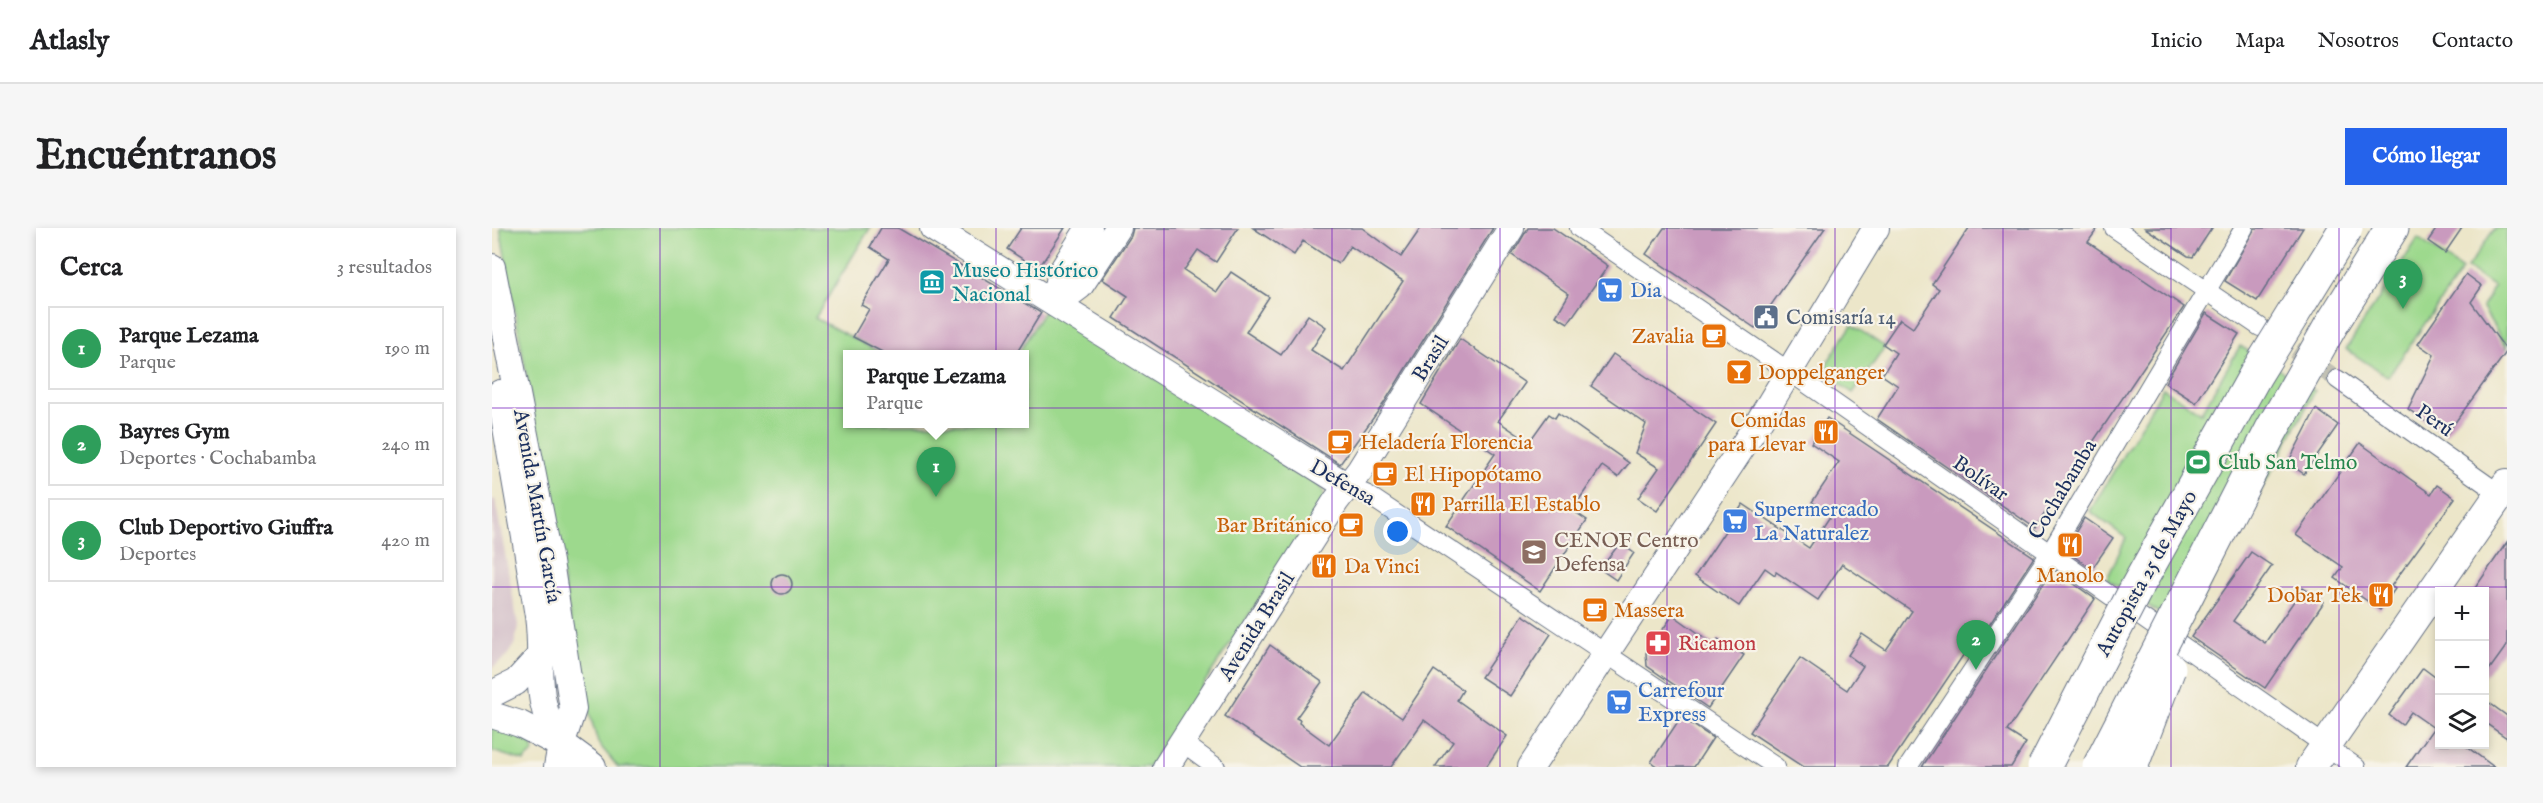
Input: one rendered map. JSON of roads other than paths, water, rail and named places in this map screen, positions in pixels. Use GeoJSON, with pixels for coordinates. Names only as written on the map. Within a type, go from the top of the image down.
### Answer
{"type":"FeatureCollection","features":[{"type":"Feature","properties":{"kind":"highway","name":"Autopista 25 de Mayo"},"geometry":{"type":"LineString","coordinates":[[2044,767],[2137,587],[2256,374],[2346,228]]}},
{"type":"Feature","properties":{"kind":"highway","name":"Autopista 25 de Mayo"},"geometry":{"type":"LineString","coordinates":[[2099,767],[2282,410],[2330,327],[2392,228]]}},
{"type":"Feature","properties":{"kind":"highway"},"geometry":{"type":"LineString","coordinates":[[2131,767],[2217,537]]}},
{"type":"Feature","properties":{"kind":"main road","name":"Defensa"},"geometry":{"type":"LineString","coordinates":[[933,228],[1347,486]]}},
{"type":"Feature","properties":{"kind":"main road"},"geometry":{"type":"LineString","coordinates":[[1056,304],[1060,274],[1089,228]]}},
{"type":"Feature","properties":{"kind":"main road"},"geometry":{"type":"LineString","coordinates":[[1056,304],[1080,286],[1118,228]]}},
{"type":"Feature","properties":{"kind":"main road","name":"Brasil"},"geometry":{"type":"LineString","coordinates":[[1347,486],[1511,228]]}},
{"type":"Feature","properties":{"kind":"main road"},"geometry":{"type":"LineString","coordinates":[[1531,767],[1790,372],[1876,228]]}},
{"type":"Feature","properties":{"kind":"main road","name":"Avenida Martín García"},"geometry":{"type":"LineString","coordinates":[[492,267],[495,294],[550,562],[573,709],[559,756]]}},
{"type":"Feature","properties":{"kind":"main road","name":"Avenida Martín García"},"geometry":{"type":"LineString","coordinates":[[492,353],[538,620],[541,698],[559,756]]}},
{"type":"Feature","properties":{"kind":"main road","name":"Avenida Brasil"},"geometry":{"type":"LineString","coordinates":[[1166,767],[1347,486]]}},
{"type":"Feature","properties":{"kind":"main road"},"geometry":{"type":"LineString","coordinates":[[2318,756],[2505,492]]}},
{"type":"Feature","properties":{"kind":"main road"},"geometry":{"type":"LineString","coordinates":[[492,694],[516,682],[538,658]]}},
{"type":"Feature","properties":{"kind":"main road"},"geometry":{"type":"LineString","coordinates":[[492,715],[520,724],[559,756],[591,767]]}},
{"type":"Feature","properties":{"kind":"street","name":"Bolívar"},"geometry":{"type":"LineString","coordinates":[[1579,228],[2050,553],[2318,756],[2356,767]]}},
{"type":"Feature","properties":{"kind":"street"},"geometry":{"type":"LineString","coordinates":[[2114,228],[2260,327]]}},
{"type":"Feature","properties":{"kind":"street","name":"Cochabamba"},"geometry":{"type":"LineString","coordinates":[[1908,767],[2050,553],[2244,228]]}},
{"type":"Feature","properties":{"kind":"street","name":"Perú"},"geometry":{"type":"LineString","coordinates":[[2337,379],[2505,492]]}},
{"type":"Feature","properties":{"kind":"street","name":"Defensa"},"geometry":{"type":"LineString","coordinates":[[1347,486],[1368,495],[1776,767]]}},
{"type":"Feature","properties":{"kind":"street"},"geometry":{"type":"LineString","coordinates":[[1182,742],[1216,767]]}},
{"type":"Feature","properties":{"kind":"tunnel"},"geometry":{"type":"LineString","coordinates":[[2272,335],[2337,379]]}},
{"type":"Feature","properties":{"kind":"place","name":"Museo Histórico Nacional"},"geometry":{"type":"Point","coordinates":[932,282]}},
{"type":"Feature","properties":{"kind":"place","name":"Dia"},"geometry":{"type":"Point","coordinates":[1610,290]}},
{"type":"Feature","properties":{"kind":"place","name":"Club Deportivo Giuffra"},"geometry":{"type":"Point","coordinates":[2403,309]}},
{"type":"Feature","properties":{"kind":"place","name":"Comisaría 14"},"geometry":{"type":"Point","coordinates":[1766,317]}},
{"type":"Feature","properties":{"kind":"place","name":"Zavalia"},"geometry":{"type":"Point","coordinates":[1714,336]}},
{"type":"Feature","properties":{"kind":"place","name":"Doppelganger"},"geometry":{"type":"Point","coordinates":[1739,372]}},
{"type":"Feature","properties":{"kind":"place","name":"Comidas para Llevar"},"geometry":{"type":"Point","coordinates":[1826,432]}},
{"type":"Feature","properties":{"kind":"place","name":"Heladería Florencia"},"geometry":{"type":"Point","coordinates":[1340,442]}},
{"type":"Feature","properties":{"kind":"place","name":"Club San Telmo"},"geometry":{"type":"Point","coordinates":[2198,462]}},
{"type":"Feature","properties":{"kind":"place","name":"El Hipopótamo"},"geometry":{"type":"Point","coordinates":[1385,474]}},
{"type":"Feature","properties":{"kind":"place","name":"Parque Lezama"},"geometry":{"type":"Point","coordinates":[936,497]}},
{"type":"Feature","properties":{"kind":"place","name":"Parrilla El Establo"},"geometry":{"type":"Point","coordinates":[1423,504]}},
{"type":"Feature","properties":{"kind":"place","name":"Supermercado La Naturalez"},"geometry":{"type":"Point","coordinates":[1735,521]}},
{"type":"Feature","properties":{"kind":"place","name":"Bar Británico"},"geometry":{"type":"Point","coordinates":[1351,525]}},
{"type":"Feature","properties":{"kind":"place","name":"Manolo"},"geometry":{"type":"Point","coordinates":[2070,545]}},
{"type":"Feature","properties":{"kind":"place","name":"CENOF Centro Defensa"},"geometry":{"type":"Point","coordinates":[1534,552]}},
{"type":"Feature","properties":{"kind":"place","name":"Da Vinci"},"geometry":{"type":"Point","coordinates":[1324,566]}},
{"type":"Feature","properties":{"kind":"place","name":"Dobar Tek"},"geometry":{"type":"Point","coordinates":[2381,595]}},
{"type":"Feature","properties":{"kind":"place","name":"Massera"},"geometry":{"type":"Point","coordinates":[1595,610]}},
{"type":"Feature","properties":{"kind":"place","name":"Ricamon"},"geometry":{"type":"Point","coordinates":[1658,643]}},
{"type":"Feature","properties":{"kind":"place","name":"Bayres Gym"},"geometry":{"type":"Point","coordinates":[1976,670]}},
{"type":"Feature","properties":{"kind":"place","name":"Carrefour Express"},"geometry":{"type":"Point","coordinates":[1619,702]}}]}
